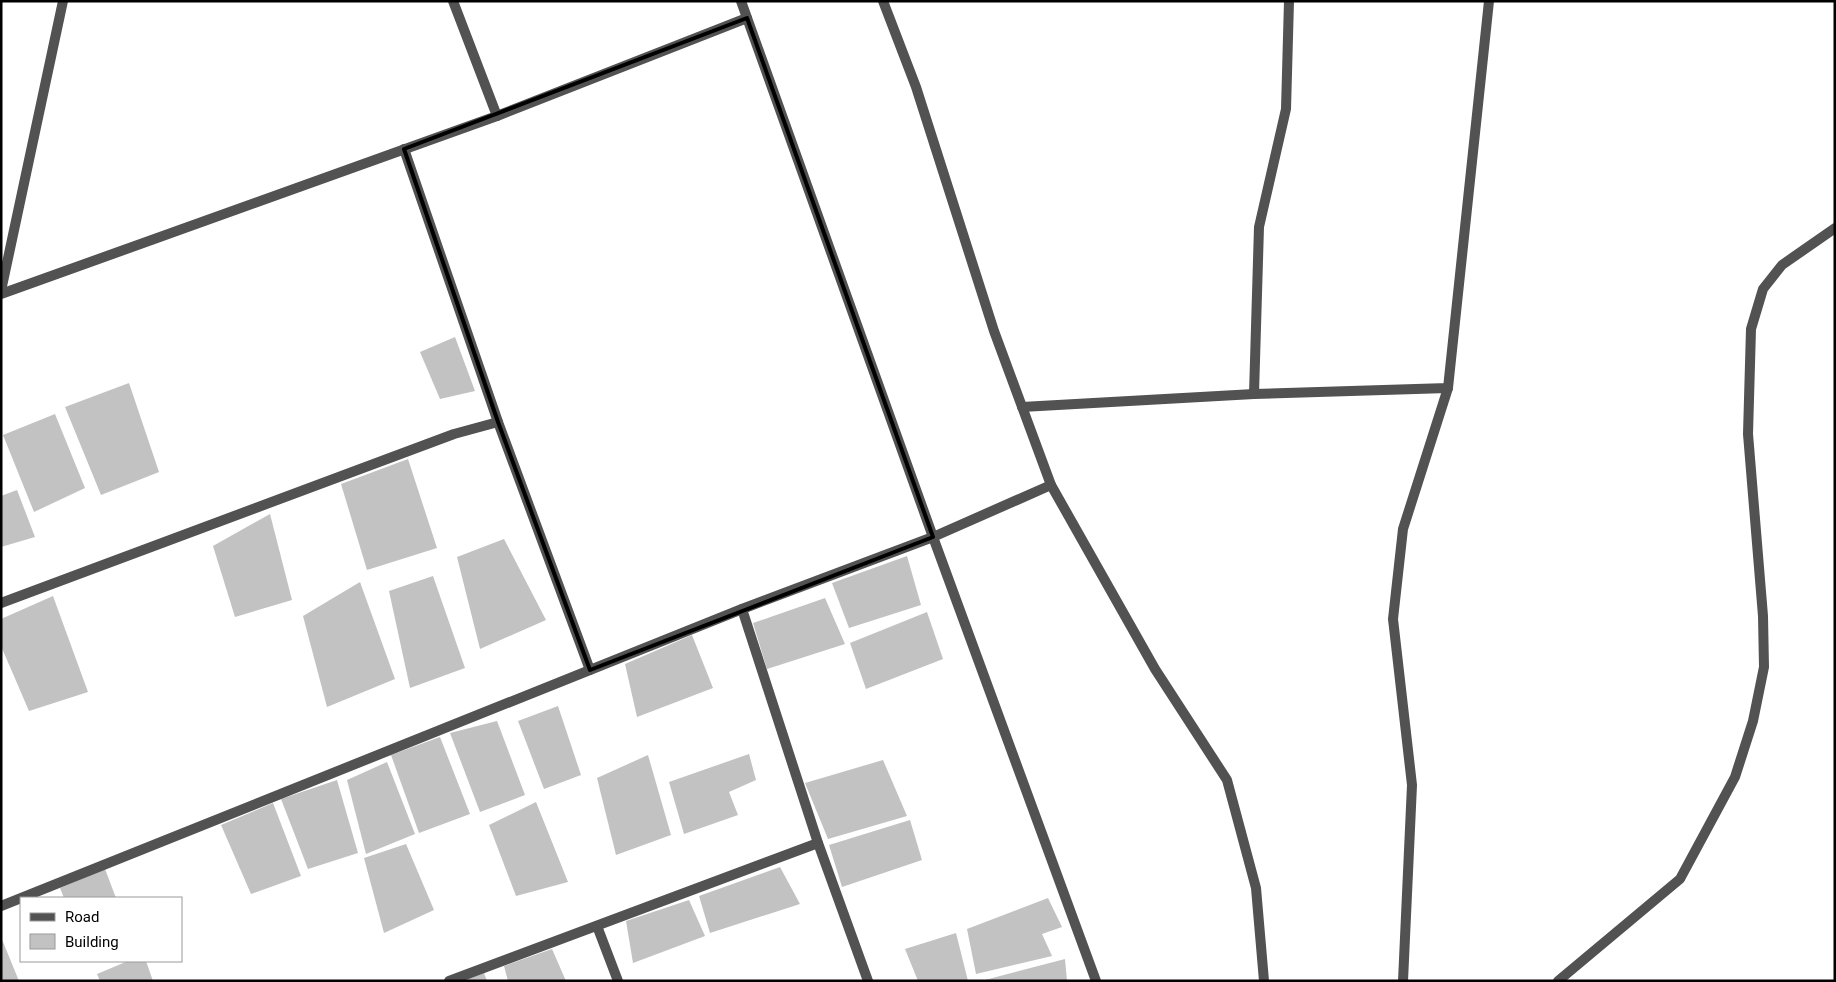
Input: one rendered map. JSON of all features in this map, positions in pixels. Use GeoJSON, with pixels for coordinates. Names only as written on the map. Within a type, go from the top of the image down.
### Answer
{"type":"FeatureCollection","features":[{"type":"Feature","properties":{"kind":"street"},"geometry":{"type":"LineString","coordinates":[[1,293],[63,1]]}},
{"type":"Feature","properties":{"kind":"street"},"geometry":{"type":"LineString","coordinates":[[453,1],[497,116]]}},
{"type":"Feature","properties":{"kind":"street"},"geometry":{"type":"LineString","coordinates":[[741,1],[933,537],[1096,981]]}},
{"type":"Feature","properties":{"kind":"street"},"geometry":{"type":"LineString","coordinates":[[884,1],[916,87],[991,322],[1051,485],[1154,669],[1226,780],[1256,888],[1264,981]]}},
{"type":"Feature","properties":{"kind":"street"},"geometry":{"type":"LineString","coordinates":[[1254,394],[1259,227],[1286,109],[1289,1]]}},
{"type":"Feature","properties":{"kind":"street"},"geometry":{"type":"LineString","coordinates":[[1403,981],[1412,786],[1393,619],[1403,529],[1448,388],[1489,1]]}},
{"type":"Feature","properties":{"kind":"street"},"geometry":{"type":"LineString","coordinates":[[1,293],[497,116],[747,18]]}},
{"type":"Feature","properties":{"kind":"street"},"geometry":{"type":"LineString","coordinates":[[404,149],[498,422],[590,670]]}},
{"type":"Feature","properties":{"kind":"street"},"geometry":{"type":"LineString","coordinates":[[1558,981],[1680,879],[1735,777],[1753,721],[1764,667],[1763,616],[1748,434],[1751,329],[1763,289],[1782,265],[1835,228]]}},
{"type":"Feature","properties":{"kind":"street"},"geometry":{"type":"LineString","coordinates":[[1022,406],[1254,394],[1448,388]]}},
{"type":"Feature","properties":{"kind":"street"},"geometry":{"type":"LineString","coordinates":[[1,603],[454,434],[498,422]]}},
{"type":"Feature","properties":{"kind":"street"},"geometry":{"type":"LineString","coordinates":[[23,897],[742,609],[933,537],[1051,485]]}},
{"type":"Feature","properties":{"kind":"street"},"geometry":{"type":"LineString","coordinates":[[742,609],[818,843],[868,981]]}},
{"type":"Feature","properties":{"kind":"street"},"geometry":{"type":"LineString","coordinates":[[449,981],[818,843]]}},
{"type":"Feature","properties":{"kind":"street"},"geometry":{"type":"LineString","coordinates":[[1,906],[20,898]]}},
{"type":"Feature","properties":{"kind":"street"},"geometry":{"type":"LineString","coordinates":[[597,926],[618,981]]}},
{"type":"Feature","properties":{"kind":"highlighted area"},"geometry":{"type":"Polygon","coordinates":[[[747,18],[933,537],[590,670],[498,422],[404,149],[747,18]]]}},
{"type":"Feature","properties":{"kind":"building"},"geometry":{"type":"Polygon","coordinates":[[[455,337],[475,391],[440,399],[420,352],[455,337]]]}},
{"type":"Feature","properties":{"kind":"building"},"geometry":{"type":"Polygon","coordinates":[[[129,383],[159,472],[101,495],[65,407],[129,383]]]}},
{"type":"Feature","properties":{"kind":"building"},"geometry":{"type":"Polygon","coordinates":[[[55,414],[85,488],[34,512],[3,435],[55,414]]]}},
{"type":"Feature","properties":{"kind":"building"},"geometry":{"type":"Polygon","coordinates":[[[408,459],[437,548],[367,570],[341,484],[408,459]]]}},
{"type":"Feature","properties":{"kind":"building"},"geometry":{"type":"Polygon","coordinates":[[[17,490],[35,537],[1,547],[1,496],[17,490]]]}},
{"type":"Feature","properties":{"kind":"building"},"geometry":{"type":"Polygon","coordinates":[[[270,514],[292,600],[235,617],[213,546],[270,514]]]}},
{"type":"Feature","properties":{"kind":"building"},"geometry":{"type":"Polygon","coordinates":[[[504,539],[546,620],[480,649],[457,557],[504,539]]]}},
{"type":"Feature","properties":{"kind":"building"},"geometry":{"type":"Polygon","coordinates":[[[907,556],[921,605],[849,628],[832,583],[907,556]]]}},
{"type":"Feature","properties":{"kind":"building"},"geometry":{"type":"Polygon","coordinates":[[[433,576],[465,668],[410,688],[389,591],[433,576]]]}},
{"type":"Feature","properties":{"kind":"building"},"geometry":{"type":"Polygon","coordinates":[[[360,582],[395,679],[327,707],[303,616],[360,582]]]}},
{"type":"Feature","properties":{"kind":"building"},"geometry":{"type":"Polygon","coordinates":[[[53,596],[88,692],[29,711],[1,646],[1,619],[53,596]]]}},
{"type":"Feature","properties":{"kind":"building"},"geometry":{"type":"Polygon","coordinates":[[[825,598],[845,644],[767,669],[753,623],[825,598]]]}},
{"type":"Feature","properties":{"kind":"building"},"geometry":{"type":"Polygon","coordinates":[[[927,612],[943,659],[866,689],[850,643],[927,612]]]}},
{"type":"Feature","properties":{"kind":"building"},"geometry":{"type":"Polygon","coordinates":[[[692,635],[713,688],[637,717],[625,664],[692,635]]]}},
{"type":"Feature","properties":{"kind":"building"},"geometry":{"type":"Polygon","coordinates":[[[558,706],[581,775],[544,789],[518,721],[558,706]]]}},
{"type":"Feature","properties":{"kind":"building"},"geometry":{"type":"Polygon","coordinates":[[[497,721],[525,795],[480,812],[450,733],[497,721]]]}},
{"type":"Feature","properties":{"kind":"building"},"geometry":{"type":"Polygon","coordinates":[[[440,737],[470,814],[419,833],[391,755],[440,737]]]}},
{"type":"Feature","properties":{"kind":"building"},"geometry":{"type":"Polygon","coordinates":[[[749,754],[756,780],[729,792],[738,815],[684,834],[669,782],[749,754]]]}},
{"type":"Feature","properties":{"kind":"building"},"geometry":{"type":"Polygon","coordinates":[[[648,755],[671,835],[616,855],[597,778],[648,755]]]}},
{"type":"Feature","properties":{"kind":"building"},"geometry":{"type":"Polygon","coordinates":[[[883,760],[907,816],[828,839],[805,783],[883,760]]]}},
{"type":"Feature","properties":{"kind":"building"},"geometry":{"type":"Polygon","coordinates":[[[387,762],[415,834],[366,854],[347,780],[387,762]]]}},
{"type":"Feature","properties":{"kind":"building"},"geometry":{"type":"Polygon","coordinates":[[[337,780],[358,853],[308,869],[281,799],[337,780]]]}},
{"type":"Feature","properties":{"kind":"building"},"geometry":{"type":"Polygon","coordinates":[[[536,802],[568,882],[516,896],[489,825],[536,802]]]}},
{"type":"Feature","properties":{"kind":"building"},"geometry":{"type":"Polygon","coordinates":[[[273,803],[301,876],[251,894],[221,825],[273,803]]]}},
{"type":"Feature","properties":{"kind":"building"},"geometry":{"type":"Polygon","coordinates":[[[910,820],[922,860],[842,887],[829,845],[910,820]]]}},
{"type":"Feature","properties":{"kind":"building"},"geometry":{"type":"Polygon","coordinates":[[[406,844],[434,910],[384,933],[364,858],[406,844]]]}},
{"type":"Feature","properties":{"kind":"building"},"geometry":{"type":"Polygon","coordinates":[[[780,867],[800,904],[710,933],[699,896],[780,867]]]}},
{"type":"Feature","properties":{"kind":"building"},"geometry":{"type":"Polygon","coordinates":[[[105,869],[116,897],[64,897],[60,888],[105,869]]]}},
{"type":"Feature","properties":{"kind":"building"},"geometry":{"type":"Polygon","coordinates":[[[1048,898],[1062,927],[1042,934],[1052,956],[976,974],[967,929],[1048,898]]]}},
{"type":"Feature","properties":{"kind":"building"},"geometry":{"type":"Polygon","coordinates":[[[689,900],[705,936],[633,963],[626,921],[689,900]]]}},
{"type":"Feature","properties":{"kind":"building"},"geometry":{"type":"Polygon","coordinates":[[[956,933],[968,981],[918,981],[905,949],[956,933]]]}},
{"type":"Feature","properties":{"kind":"building"},"geometry":{"type":"Polygon","coordinates":[[[1,937],[19,981],[1,981],[1,937]]]}},
{"type":"Feature","properties":{"kind":"building"},"geometry":{"type":"Polygon","coordinates":[[[552,949],[566,981],[508,981],[504,966],[552,949]]]}},
{"type":"Feature","properties":{"kind":"building"},"geometry":{"type":"Polygon","coordinates":[[[1065,959],[1067,981],[985,981],[985,980],[1065,959]]]}},
{"type":"Feature","properties":{"kind":"building"},"geometry":{"type":"Polygon","coordinates":[[[126,962],[146,962],[153,981],[100,981],[97,974],[126,962]]]}},
{"type":"Feature","properties":{"kind":"building"},"geometry":{"type":"Polygon","coordinates":[[[484,973],[487,981],[462,981],[484,973]]]}}]}
